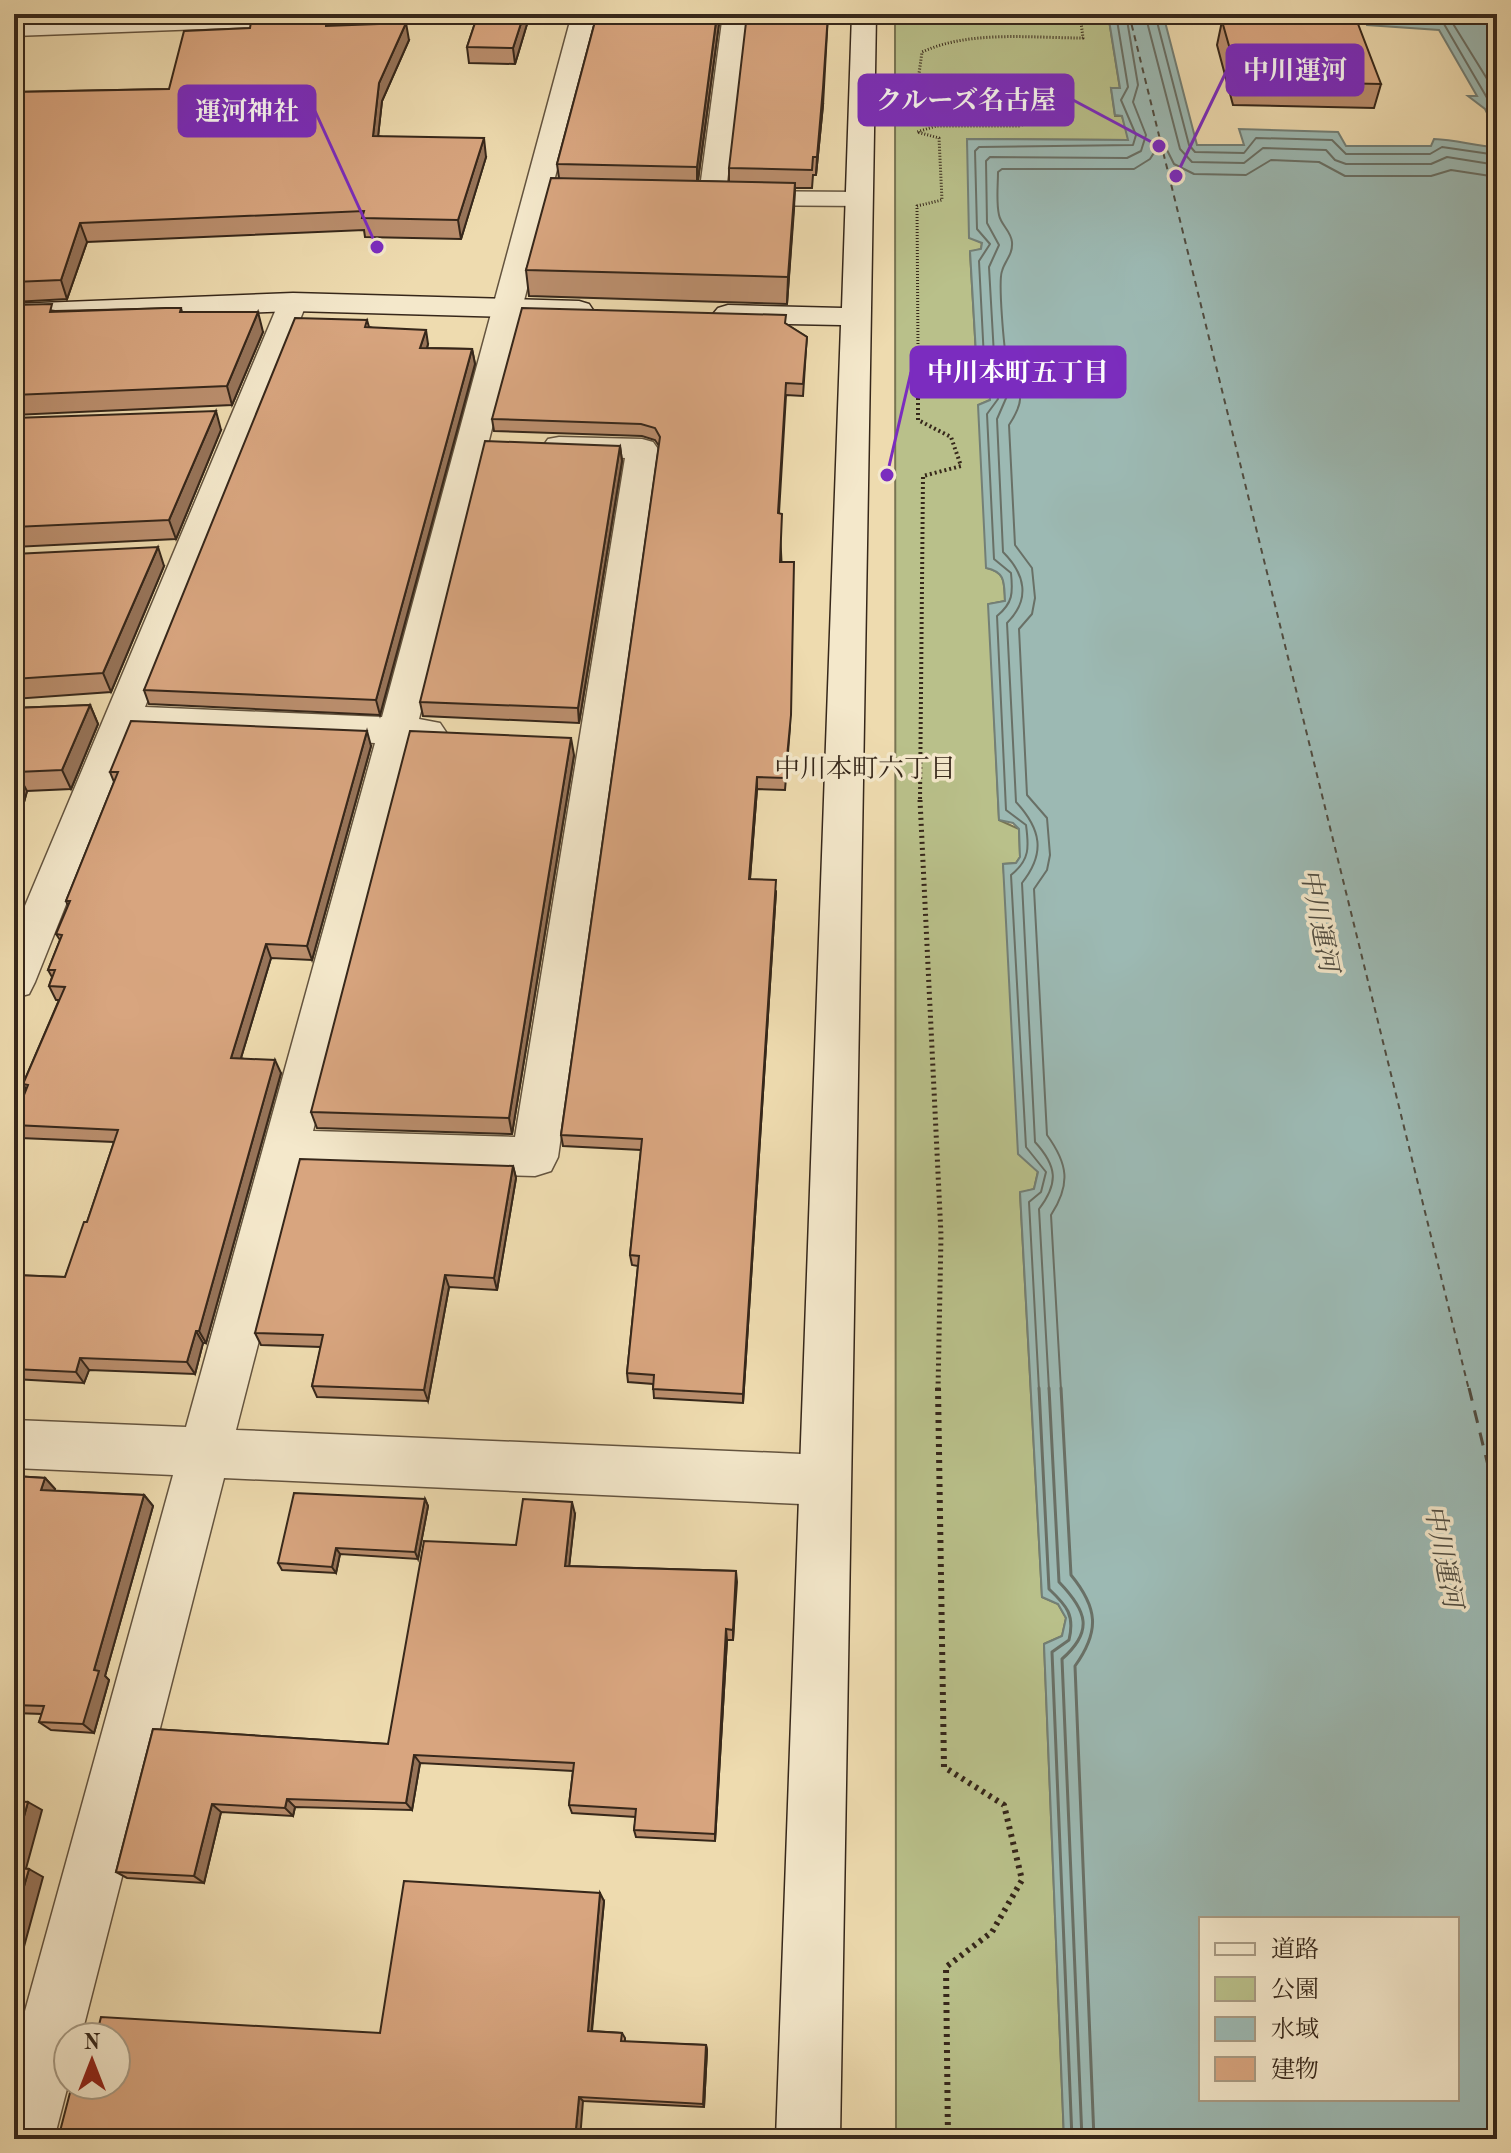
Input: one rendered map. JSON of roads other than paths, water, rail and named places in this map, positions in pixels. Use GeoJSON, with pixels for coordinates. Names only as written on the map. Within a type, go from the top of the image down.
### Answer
{"type":"FeatureCollection","features":[{"type":"Feature","properties":{"kind":"street"},"geometry":{"type":"LineString","coordinates":[[14,29],[418,14]]}},
{"type":"Feature","properties":{"kind":"street"},"geometry":{"type":"LineString","coordinates":[[22,2139],[397,731],[498,444],[508,308],[555,193],[584,14]]}},
{"type":"Feature","properties":{"kind":"street"},"geometry":{"type":"LineString","coordinates":[[712,197],[735,14]]}},
{"type":"Feature","properties":{"kind":"street"},"geometry":{"type":"LineString","coordinates":[[808,2139],[864,14]]}},
{"type":"Feature","properties":{"kind":"street"},"geometry":{"type":"LineString","coordinates":[[649,195],[859,200]]}},
{"type":"Feature","properties":{"kind":"street"},"geometry":{"type":"LineString","coordinates":[[14,982],[30,906],[124,713],[174,553],[230,417],[293,302]]}},
{"type":"Feature","properties":{"kind":"street"},"geometry":{"type":"LineString","coordinates":[[14,313],[293,302],[603,310]]}},
{"type":"Feature","properties":{"kind":"street"},"geometry":{"type":"LineString","coordinates":[[698,313],[856,317]]}},
{"type":"Feature","properties":{"kind":"street"},"geometry":{"type":"LineString","coordinates":[[285,1149],[535,1157],[582,739],[642,449],[498,444]]}},
{"type":"Feature","properties":{"kind":"street"},"geometry":{"type":"LineString","coordinates":[[84,709],[459,734]]}},
{"type":"Feature","properties":{"kind":"street"},"geometry":{"type":"LineString","coordinates":[[14,1444],[824,1480]]}},
{"type":"Feature","properties":{"kind":"water"},"geometry":{"type":"Polygon","coordinates":[[[1108,14],[1163,14],[1197,145],[1244,145],[1239,129],[1338,132],[1346,146],[1431,146],[1434,139],[1497,147],[1497,2139],[1064,2139],[1044,1644],[1062,1636],[1066,1618],[1058,1604],[1042,1597],[1020,1192],[1034,1189],[1038,1172],[1018,1154],[1003,864],[1016,863],[1020,857],[1019,829],[1013,823],[999,820],[988,604],[1005,601],[1005,595],[1001,575],[986,568],[978,405],[990,400],[990,394],[978,388],[970,251],[981,249],[982,243],[969,238],[967,139],[1128,140],[1122,116],[1115,115],[1111,88],[1120,88],[1108,14]]]}},
{"type":"Feature","properties":{"kind":"water"},"geometry":{"type":"Polygon","coordinates":[[[1217,14],[1304,14],[1308,25],[1214,22],[1217,14]]]}},
{"type":"Feature","properties":{"kind":"water"},"geometry":{"type":"Polygon","coordinates":[[[1363,14],[1497,14],[1497,58],[1493,59],[1497,66],[1497,133],[1485,109],[1468,96],[1477,96],[1439,30],[1367,25],[1363,14]]]}},
{"type":"Feature","properties":{"kind":"place","name":"クルーズ名古屋"},"geometry":{"type":"Point","coordinates":[1159,146]}},
{"type":"Feature","properties":{"kind":"place","name":"中川運河"},"geometry":{"type":"Point","coordinates":[1176,176]}},
{"type":"Feature","properties":{"kind":"place","name":"運河神社"},"geometry":{"type":"Point","coordinates":[377,247]}},
{"type":"Feature","properties":{"kind":"place","name":"中川本町五丁目"},"geometry":{"type":"Point","coordinates":[887,475]}},
{"type":"Feature","properties":{"kind":"district","name":"中川本町六丁目"},"geometry":{"type":"Point","coordinates":[865,768]}}]}
